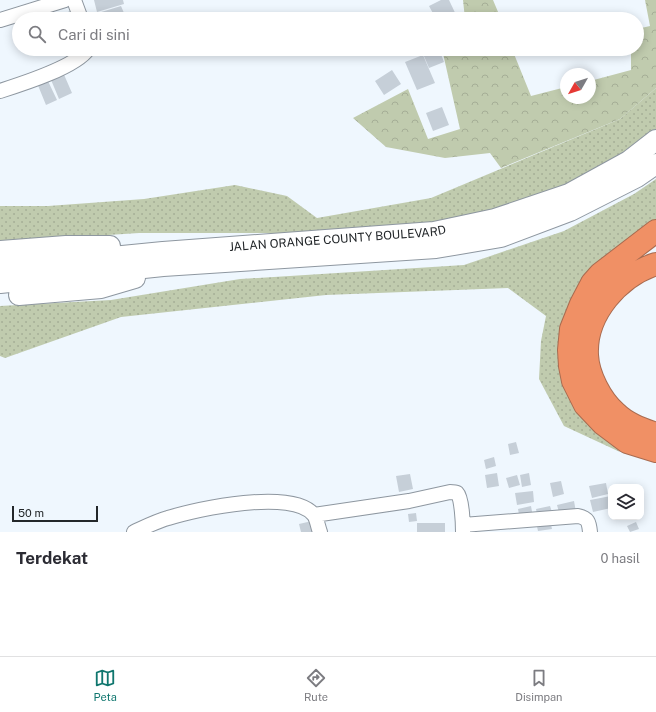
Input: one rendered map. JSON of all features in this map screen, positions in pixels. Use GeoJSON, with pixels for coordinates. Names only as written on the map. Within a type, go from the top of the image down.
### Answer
{"type":"FeatureCollection","features":[{"type":"Feature","properties":{"kind":"highway"},"geometry":{"type":"LineString","coordinates":[[656,231],[600,274],[592,283],[581,304],[571,329],[570,366],[573,381],[585,405],[603,424],[626,442],[656,451]]}},
{"type":"Feature","properties":{"kind":"highway"},"geometry":{"type":"LineString","coordinates":[[656,264],[630,276],[616,288],[606,300],[597,312],[589,332],[587,355],[590,372],[605,402],[616,414],[629,424],[656,434]]}},
{"type":"Feature","properties":{"kind":"main road","name":"JALAN ORANGE COUNTY BOULEVARD"},"geometry":{"type":"LineString","coordinates":[[0,283],[163,259],[434,232],[495,219],[569,194],[629,161],[656,140]]}},
{"type":"Feature","properties":{"kind":"main road","name":"JALAN ORANGE COUNTY BOULEVARD"},"geometry":{"type":"LineString","coordinates":[[0,268],[163,259],[436,248],[501,236],[570,211],[638,177],[656,164]]}},
{"type":"Feature","properties":{"kind":"main road"},"geometry":{"type":"LineString","coordinates":[[0,251],[66,246],[107,246],[163,259]]}},
{"type":"Feature","properties":{"kind":"main road"},"geometry":{"type":"LineString","coordinates":[[0,296],[101,288],[129,281],[163,259]]}},
{"type":"Feature","properties":{"kind":"street"},"geometry":{"type":"LineString","coordinates":[[26,12],[64,0]]}},
{"type":"Feature","properties":{"kind":"street"},"geometry":{"type":"LineString","coordinates":[[74,0],[78,12]]}},
{"type":"Feature","properties":{"kind":"street"},"geometry":{"type":"LineString","coordinates":[[0,20],[12,16]]}},
{"type":"Feature","properties":{"kind":"street"},"geometry":{"type":"LineString","coordinates":[[0,91],[24,83],[74,62],[82,56]]}},
{"type":"Feature","properties":{"kind":"street"},"geometry":{"type":"LineString","coordinates":[[314,515],[409,501],[450,492],[458,494],[463,528],[578,516],[584,517],[587,520],[590,532]]}},
{"type":"Feature","properties":{"kind":"street"},"geometry":{"type":"LineString","coordinates":[[134,532],[167,518],[203,508],[240,502],[272,502],[299,505],[314,515],[320,532]]}},
{"type":"Feature","properties":{"kind":"green space"},"geometry":{"type":"Polygon","coordinates":[[[463,0],[493,0],[498,12],[464,12],[463,0]]]}},
{"type":"Feature","properties":{"kind":"green space"},"geometry":{"type":"Polygon","coordinates":[[[645,0],[656,0],[656,88],[620,119],[501,168],[490,153],[445,158],[386,147],[353,118],[408,89],[428,139],[460,129],[444,56],[515,56],[531,96],[560,89],[560,104],[596,104],[596,79],[631,70],[631,56],[644,56],[644,27],[650,26],[645,0]]]}},
{"type":"Feature","properties":{"kind":"green space"},"geometry":{"type":"Polygon","coordinates":[[[656,88],[656,135],[620,161],[536,200],[455,221],[315,233],[139,233],[0,242],[0,206],[48,206],[144,199],[235,185],[287,196],[317,218],[431,198],[620,119],[656,88]]]}},
{"type":"Feature","properties":{"kind":"green space"},"geometry":{"type":"Polygon","coordinates":[[[656,179],[656,229],[586,290],[582,411],[620,452],[564,426],[539,379],[541,341],[546,316],[508,288],[326,295],[121,317],[5,358],[0,356],[0,306],[111,300],[240,279],[464,265],[564,231],[634,194],[656,179]]]}},
{"type":"Feature","properties":{"kind":"building"},"geometry":{"type":"Polygon","coordinates":[[[94,0],[123,0],[124,4],[97,12],[94,0]]]}},
{"type":"Feature","properties":{"kind":"building"},"geometry":{"type":"Polygon","coordinates":[[[441,0],[449,0],[455,12],[432,12],[429,6],[441,0]]]}},
{"type":"Feature","properties":{"kind":"building"},"geometry":{"type":"Polygon","coordinates":[[[121,6],[124,12],[101,12],[121,6]]]}},
{"type":"Feature","properties":{"kind":"building"},"geometry":{"type":"Polygon","coordinates":[[[423,56],[435,83],[417,90],[405,62],[423,56]]]}},
{"type":"Feature","properties":{"kind":"building"},"geometry":{"type":"Polygon","coordinates":[[[424,56],[442,56],[444,62],[429,68],[424,56]]]}},
{"type":"Feature","properties":{"kind":"building"},"geometry":{"type":"Polygon","coordinates":[[[62,70],[72,93],[59,99],[49,75],[62,70]]]}},
{"type":"Feature","properties":{"kind":"building"},"geometry":{"type":"Polygon","coordinates":[[[392,70],[401,84],[384,95],[375,81],[392,70]]]}},
{"type":"Feature","properties":{"kind":"building"},"geometry":{"type":"Polygon","coordinates":[[[47,79],[57,100],[46,105],[37,83],[47,79]]]}},
{"type":"Feature","properties":{"kind":"building"},"geometry":{"type":"Polygon","coordinates":[[[442,107],[449,125],[433,131],[426,113],[442,107]]]}},
{"type":"Feature","properties":{"kind":"building"},"geometry":{"type":"Polygon","coordinates":[[[516,442],[519,453],[510,455],[508,444],[516,442]]]}},
{"type":"Feature","properties":{"kind":"building"},"geometry":{"type":"Polygon","coordinates":[[[494,457],[496,466],[486,469],[484,460],[494,457]]]}},
{"type":"Feature","properties":{"kind":"building"},"geometry":{"type":"Polygon","coordinates":[[[497,473],[499,486],[487,488],[485,475],[497,473]]]}},
{"type":"Feature","properties":{"kind":"building"},"geometry":{"type":"Polygon","coordinates":[[[529,473],[531,485],[522,487],[520,475],[529,473]]]}},
{"type":"Feature","properties":{"kind":"building"},"geometry":{"type":"Polygon","coordinates":[[[410,474],[413,489],[399,492],[396,476],[410,474]]]}},
{"type":"Feature","properties":{"kind":"building"},"geometry":{"type":"Polygon","coordinates":[[[517,475],[520,485],[509,488],[506,478],[517,475]]]}},
{"type":"Feature","properties":{"kind":"building"},"geometry":{"type":"Polygon","coordinates":[[[561,481],[564,494],[553,497],[550,483],[561,481]]]}},
{"type":"Feature","properties":{"kind":"building"},"geometry":{"type":"Polygon","coordinates":[[[606,483],[608,494],[592,498],[589,486],[606,483]]]}},
{"type":"Feature","properties":{"kind":"building"},"geometry":{"type":"Polygon","coordinates":[[[533,491],[534,502],[517,505],[515,493],[533,491]]]}},
{"type":"Feature","properties":{"kind":"building"},"geometry":{"type":"Polygon","coordinates":[[[608,497],[608,509],[593,512],[590,500],[608,497]]]}},
{"type":"Feature","properties":{"kind":"building"},"geometry":{"type":"Polygon","coordinates":[[[574,501],[576,512],[560,516],[557,505],[574,501]]]}},
{"type":"Feature","properties":{"kind":"building"},"geometry":{"type":"Polygon","coordinates":[[[531,506],[533,517],[520,520],[518,509],[531,506]]]}},
{"type":"Feature","properties":{"kind":"building"},"geometry":{"type":"Polygon","coordinates":[[[550,506],[553,515],[538,519],[536,509],[550,506]]]}},
{"type":"Feature","properties":{"kind":"building"},"geometry":{"type":"Polygon","coordinates":[[[416,513],[417,521],[409,522],[408,514],[416,513]]]}},
{"type":"Feature","properties":{"kind":"building"},"geometry":{"type":"Polygon","coordinates":[[[550,520],[552,529],[538,531],[536,522],[550,520]]]}},
{"type":"Feature","properties":{"kind":"building"},"geometry":{"type":"Polygon","coordinates":[[[312,521],[315,532],[301,532],[299,524],[312,521]]]}},
{"type":"Feature","properties":{"kind":"building"},"geometry":{"type":"Polygon","coordinates":[[[636,522],[639,529],[630,532],[627,526],[636,522]]]}},
{"type":"Feature","properties":{"kind":"building"},"geometry":{"type":"Polygon","coordinates":[[[417,523],[445,523],[445,532],[417,532],[417,523]]]}}]}
